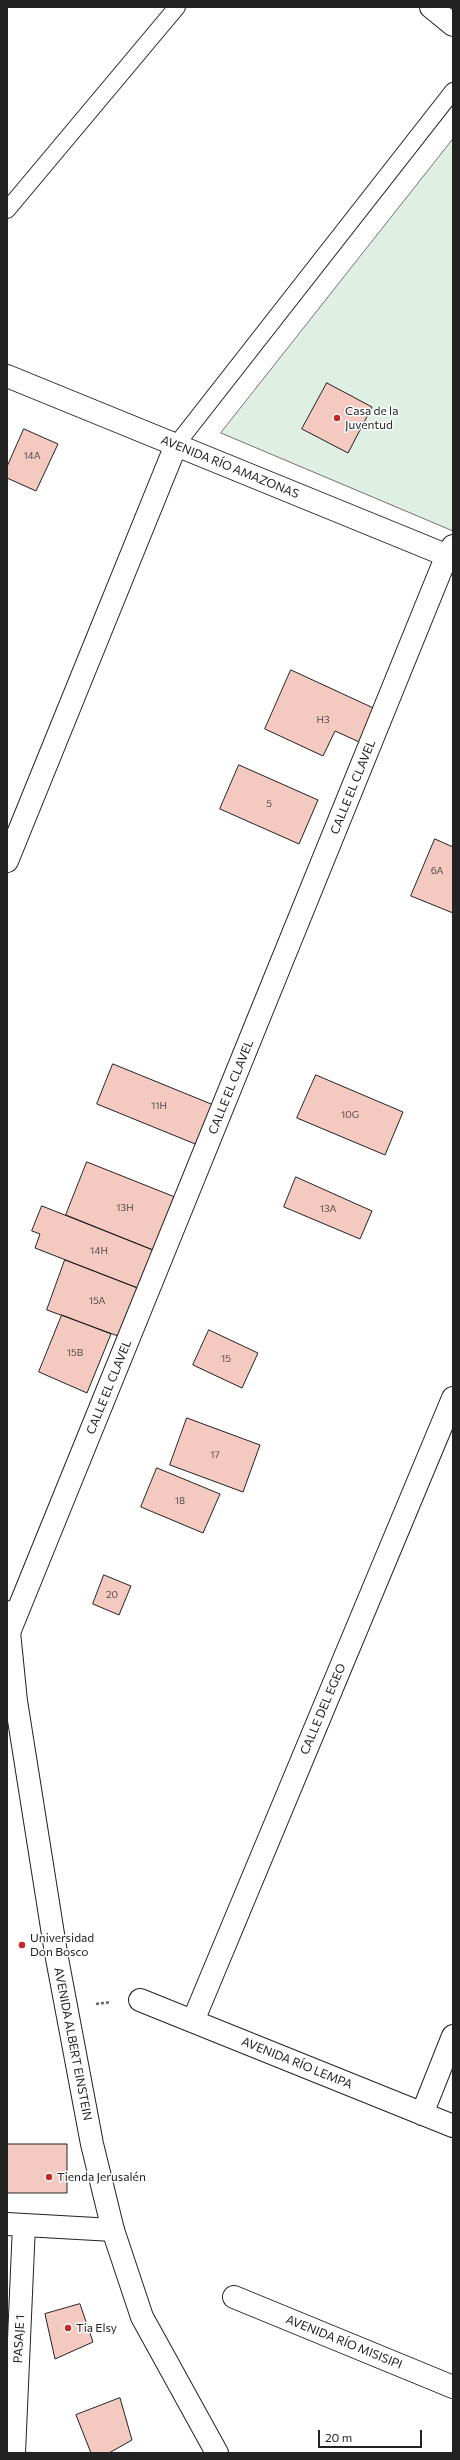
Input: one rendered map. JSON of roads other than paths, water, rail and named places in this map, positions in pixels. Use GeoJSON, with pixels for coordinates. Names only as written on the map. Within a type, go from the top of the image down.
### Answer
{"type":"FeatureCollection","features":[{"type":"Feature","properties":{"kind":"street"},"geometry":{"type":"LineString","coordinates":[[431,7],[453,26]]}},
{"type":"Feature","properties":{"kind":"street","name":"AVENIDA RÍO AMAZONAS"},"geometry":{"type":"LineString","coordinates":[[7,376],[176,445],[451,553]]}},
{"type":"Feature","properties":{"kind":"street"},"geometry":{"type":"LineString","coordinates":[[7,861],[176,445]]}},
{"type":"Feature","properties":{"kind":"street","name":"CALLE EL CLAVEL"},"geometry":{"type":"LineString","coordinates":[[9,1621],[451,553]]}},
{"type":"Feature","properties":{"kind":"street","name":"CALLE DEL EGEO"},"geometry":{"type":"LineString","coordinates":[[193,2021],[453,1398]]}},
{"type":"Feature","properties":{"kind":"street","name":"AVENIDA ALBERT EINSTEIN"},"geometry":{"type":"LineString","coordinates":[[9,1621],[12,1703],[92,2144],[113,2230],[142,2317],[217,2453]]}},
{"type":"Feature","properties":{"kind":"street","name":"AVENIDA RÍO LEMPA"},"geometry":{"type":"LineString","coordinates":[[140,2000],[453,2126]]}},
{"type":"Feature","properties":{"kind":"street"},"geometry":{"type":"LineString","coordinates":[[422,2114],[453,2036]]}},
{"type":"Feature","properties":{"kind":"street"},"geometry":{"type":"LineString","coordinates":[[16,2224],[113,2230]]}},
{"type":"Feature","properties":{"kind":"street","name":"PASAJE 1"},"geometry":{"type":"LineString","coordinates":[[14,2453],[16,2224]]}},
{"type":"Feature","properties":{"kind":"street","name":"AVENIDA RÍO MISISIPI"},"geometry":{"type":"LineString","coordinates":[[234,2297],[453,2387]]}},
{"type":"Feature","properties":{"kind":"lane"},"geometry":{"type":"LineString","coordinates":[[7,210],[177,7]]}},
{"type":"Feature","properties":{"kind":"lane"},"geometry":{"type":"LineString","coordinates":[[176,445],[453,91]]}},
{"type":"Feature","properties":{"kind":"place","name":"Casa de la Juventud"},"geometry":{"type":"Point","coordinates":[337,418]}},
{"type":"Feature","properties":{"kind":"place","name":"Universidad Don Bosco"},"geometry":{"type":"Point","coordinates":[22,1945]}},
{"type":"Feature","properties":{"kind":"place","name":"Tienda Jerusalén"},"geometry":{"type":"Point","coordinates":[49,2177]}},
{"type":"Feature","properties":{"kind":"place","name":"Tia Elsy"},"geometry":{"type":"Point","coordinates":[68,2328]}}]}
